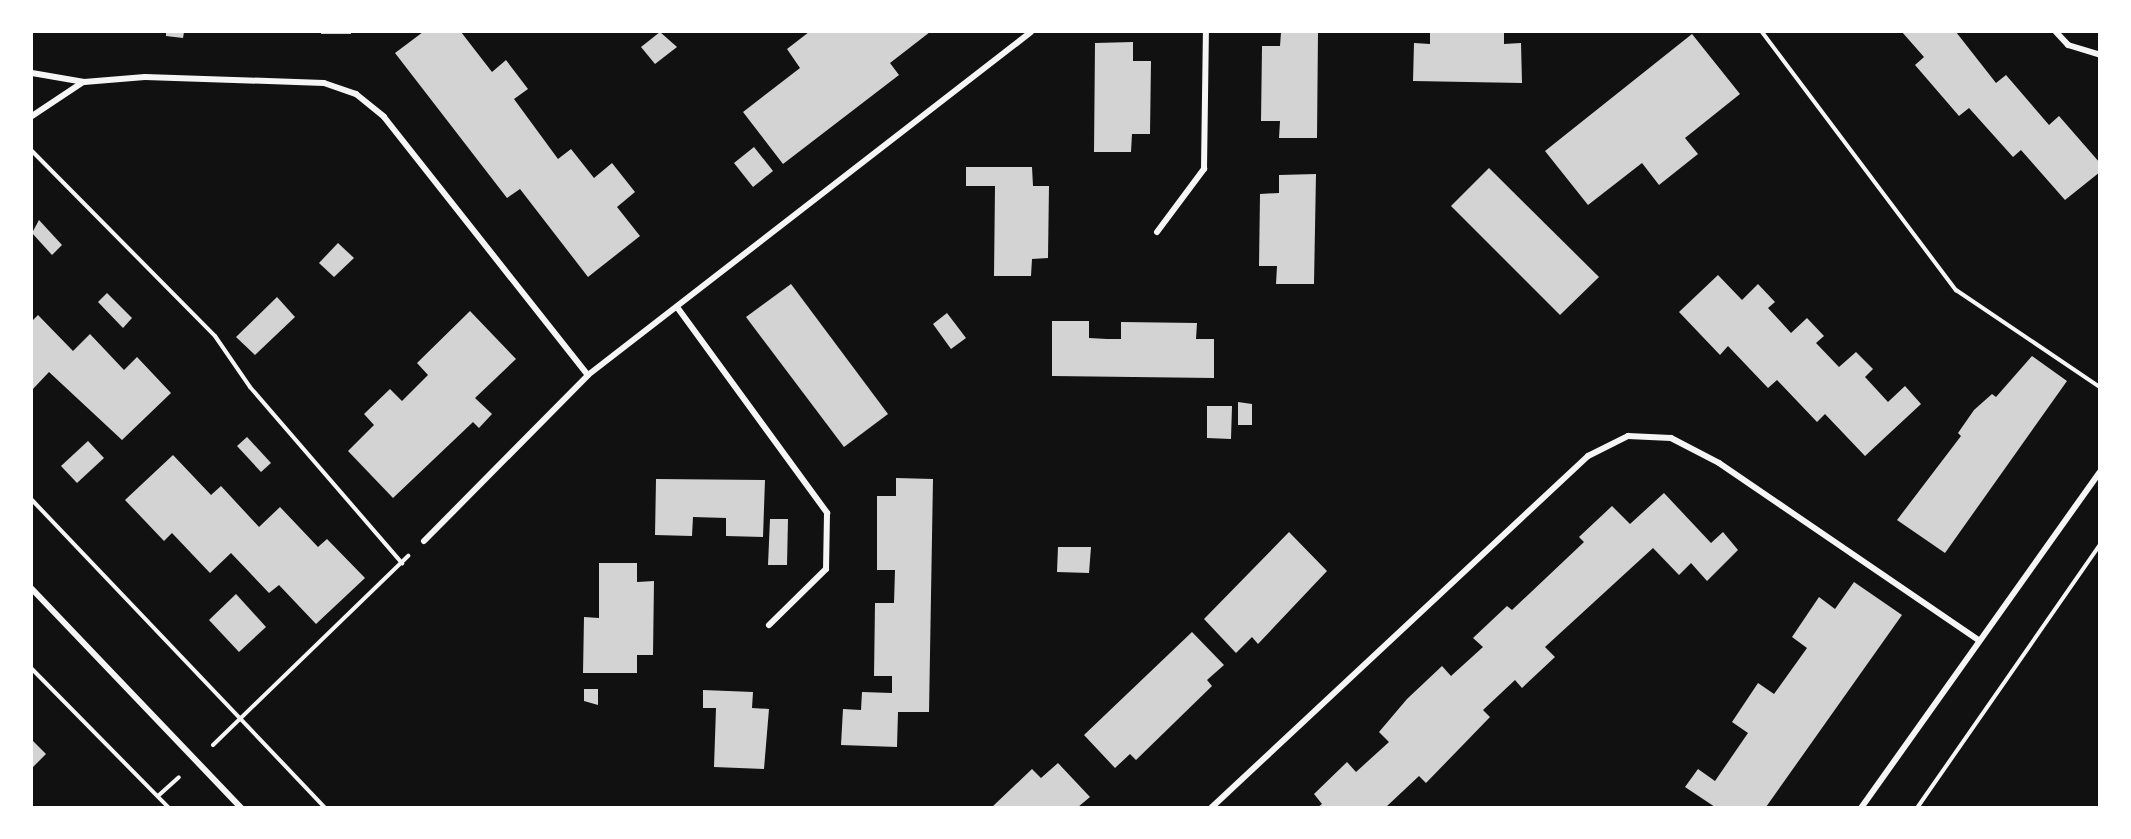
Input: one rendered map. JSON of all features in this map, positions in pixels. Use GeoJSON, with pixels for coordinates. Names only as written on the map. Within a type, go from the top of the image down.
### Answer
{"type":"FeatureCollection","features":[{"type":"Feature","properties":{"kind":"street"},"geometry":{"type":"LineString","coordinates":[[423,541],[588,375],[1030,32]]}},
{"type":"Feature","properties":{"kind":"street"},"geometry":{"type":"LineString","coordinates":[[1157,232],[1204,169],[1206,32]]}},
{"type":"Feature","properties":{"kind":"street"},"geometry":{"type":"LineString","coordinates":[[2056,32],[2068,45],[2100,55]]}},
{"type":"Feature","properties":{"kind":"street"},"geometry":{"type":"LineString","coordinates":[[32,73],[84,82],[145,77],[324,83],[356,94],[384,117],[588,375]]}},
{"type":"Feature","properties":{"kind":"street"},"geometry":{"type":"LineString","coordinates":[[32,116],[84,82]]}},
{"type":"Feature","properties":{"kind":"street"},"geometry":{"type":"LineString","coordinates":[[677,307],[827,513],[826,569],[769,625]]}},
{"type":"Feature","properties":{"kind":"street"},"geometry":{"type":"LineString","coordinates":[[1211,807],[1588,456],[1628,436],[1671,438],[1719,463],[1978,640]]}},
{"type":"Feature","properties":{"kind":"street"},"geometry":{"type":"LineString","coordinates":[[1861,807],[2100,472]]}},
{"type":"Feature","properties":{"kind":"street"},"geometry":{"type":"LineString","coordinates":[[32,590],[241,807]]}},
{"type":"Feature","properties":{"kind":"path"},"geometry":{"type":"LineString","coordinates":[[1762,32],[1956,290],[2100,387]]}},
{"type":"Feature","properties":{"kind":"path"},"geometry":{"type":"LineString","coordinates":[[32,151],[215,336],[250,387],[402,563]]}},
{"type":"Feature","properties":{"kind":"path"},"geometry":{"type":"LineString","coordinates":[[32,500],[239,720],[325,807]]}},
{"type":"Feature","properties":{"kind":"path"},"geometry":{"type":"LineString","coordinates":[[158,796],[197,762],[423,541]]}},
{"type":"Feature","properties":{"kind":"path"},"geometry":{"type":"LineString","coordinates":[[1917,807],[2100,545]]}},
{"type":"Feature","properties":{"kind":"path"},"geometry":{"type":"LineString","coordinates":[[32,669],[169,807]]}},
{"type":"Feature","properties":{"kind":"building"},"geometry":{"type":"Polygon","coordinates":[[[166,32],[184,32],[183,38],[166,36],[166,32]]]}},
{"type":"Feature","properties":{"kind":"building"},"geometry":{"type":"Polygon","coordinates":[[[321,32],[351,32],[351,34],[321,34],[321,32]]]}},
{"type":"Feature","properties":{"kind":"building"},"geometry":{"type":"Polygon","coordinates":[[[423,32],[461,32],[492,72],[506,60],[528,89],[514,99],[558,159],[571,149],[594,178],[612,163],[635,192],[617,207],[640,236],[588,277],[520,189],[507,198],[395,53],[423,32]]]}},
{"type":"Feature","properties":{"kind":"building"},"geometry":{"type":"Polygon","coordinates":[[[660,32],[677,47],[655,64],[641,47],[660,32]]]}},
{"type":"Feature","properties":{"kind":"building"},"geometry":{"type":"Polygon","coordinates":[[[809,32],[930,32],[890,63],[899,75],[783,164],[743,112],[800,68],[787,49],[809,32]]]}},
{"type":"Feature","properties":{"kind":"building"},"geometry":{"type":"Polygon","coordinates":[[[1281,32],[1318,32],[1317,138],[1279,138],[1280,121],[1261,121],[1262,46],[1280,46],[1281,32]]]}},
{"type":"Feature","properties":{"kind":"building"},"geometry":{"type":"Polygon","coordinates":[[[1430,32],[1504,32],[1504,44],[1521,43],[1522,83],[1413,81],[1414,43],[1430,44],[1430,32]]]}},
{"type":"Feature","properties":{"kind":"building"},"geometry":{"type":"Polygon","coordinates":[[[1902,32],[1956,32],[1996,83],[2006,75],[2049,125],[2059,116],[2100,163],[2100,172],[2065,200],[2021,150],[2013,157],[1969,108],[1959,116],[1915,65],[1924,57],[1902,32]]]}},
{"type":"Feature","properties":{"kind":"building"},"geometry":{"type":"Polygon","coordinates":[[[1692,34],[1740,94],[1685,138],[1698,154],[1659,185],[1642,163],[1588,205],[1545,151],[1692,34]]]}},
{"type":"Feature","properties":{"kind":"building"},"geometry":{"type":"Polygon","coordinates":[[[1133,42],[1133,61],[1151,61],[1150,134],[1132,134],[1131,152],[1094,152],[1095,43],[1133,42]]]}},
{"type":"Feature","properties":{"kind":"building"},"geometry":{"type":"Polygon","coordinates":[[[754,147],[773,171],[753,187],[734,163],[754,147]]]}},
{"type":"Feature","properties":{"kind":"building"},"geometry":{"type":"Polygon","coordinates":[[[966,167],[1032,167],[1033,186],[1049,186],[1048,258],[1032,259],[1031,276],[994,276],[995,186],[966,186],[966,167]]]}},
{"type":"Feature","properties":{"kind":"building"},"geometry":{"type":"Polygon","coordinates":[[[1489,168],[1599,277],[1560,315],[1451,206],[1489,168]]]}},
{"type":"Feature","properties":{"kind":"building"},"geometry":{"type":"Polygon","coordinates":[[[1316,174],[1314,284],[1276,284],[1277,266],[1259,266],[1260,194],[1279,193],[1279,175],[1316,174]]]}},
{"type":"Feature","properties":{"kind":"building"},"geometry":{"type":"Polygon","coordinates":[[[39,220],[62,245],[52,255],[32,233],[39,220]]]}},
{"type":"Feature","properties":{"kind":"building"},"geometry":{"type":"Polygon","coordinates":[[[338,243],[354,258],[334,277],[319,263],[338,243]]]}},
{"type":"Feature","properties":{"kind":"building"},"geometry":{"type":"Polygon","coordinates":[[[1718,275],[1742,300],[1758,284],[1775,302],[1768,308],[1791,333],[1807,318],[1824,336],[1816,343],[1839,367],[1856,352],[1873,369],[1865,377],[1888,402],[1905,386],[1921,404],[1865,456],[1825,414],[1817,422],[1777,380],[1768,388],[1728,346],[1720,355],[1679,312],[1718,275]]]}},
{"type":"Feature","properties":{"kind":"building"},"geometry":{"type":"Polygon","coordinates":[[[791,284],[888,414],[844,447],[746,317],[791,284]]]}},
{"type":"Feature","properties":{"kind":"building"},"geometry":{"type":"Polygon","coordinates":[[[107,293],[132,318],[123,328],[98,302],[107,293]]]}},
{"type":"Feature","properties":{"kind":"building"},"geometry":{"type":"Polygon","coordinates":[[[277,297],[295,317],[255,355],[236,337],[277,297]]]}},
{"type":"Feature","properties":{"kind":"building"},"geometry":{"type":"Polygon","coordinates":[[[470,311],[516,359],[475,398],[492,414],[479,428],[473,422],[393,498],[348,451],[374,425],[364,414],[390,389],[402,401],[428,375],[417,363],[470,311]]]}},
{"type":"Feature","properties":{"kind":"building"},"geometry":{"type":"Polygon","coordinates":[[[947,313],[966,338],[951,349],[933,324],[947,313]]]}},
{"type":"Feature","properties":{"kind":"building"},"geometry":{"type":"Polygon","coordinates":[[[38,315],[73,351],[90,334],[124,370],[137,357],[171,393],[122,440],[49,372],[32,390],[32,321],[38,315]]]}},
{"type":"Feature","properties":{"kind":"building"},"geometry":{"type":"Polygon","coordinates":[[[1052,321],[1089,321],[1089,338],[1107,339],[1121,339],[1121,322],[1197,323],[1196,339],[1214,339],[1214,378],[1052,376],[1052,321]]]}},
{"type":"Feature","properties":{"kind":"building"},"geometry":{"type":"Polygon","coordinates":[[[2032,356],[2067,381],[1945,553],[1897,520],[1961,436],[1958,433],[1974,410],[1992,394],[1996,397],[2032,356]]]}},
{"type":"Feature","properties":{"kind":"building"},"geometry":{"type":"Polygon","coordinates":[[[1238,402],[1252,404],[1252,425],[1238,425],[1238,402]]]}},
{"type":"Feature","properties":{"kind":"building"},"geometry":{"type":"Polygon","coordinates":[[[1207,406],[1232,406],[1231,439],[1207,438],[1207,406]]]}},
{"type":"Feature","properties":{"kind":"building"},"geometry":{"type":"Polygon","coordinates":[[[247,437],[271,463],[261,472],[237,446],[247,437]]]}},
{"type":"Feature","properties":{"kind":"building"},"geometry":{"type":"Polygon","coordinates":[[[88,441],[104,458],[77,483],[61,466],[88,441]]]}},
{"type":"Feature","properties":{"kind":"building"},"geometry":{"type":"Polygon","coordinates":[[[173,455],[211,495],[221,486],[259,527],[280,507],[318,547],[327,539],[365,578],[316,624],[279,585],[269,593],[231,553],[210,573],[172,533],[164,541],[125,500],[173,455]]]}},
{"type":"Feature","properties":{"kind":"building"},"geometry":{"type":"Polygon","coordinates":[[[896,478],[933,479],[929,712],[898,712],[897,747],[841,745],[843,709],[861,710],[862,692],[892,693],[892,676],[874,676],[875,603],[894,603],[895,570],[877,570],[877,496],[896,496],[896,478]]]}},
{"type":"Feature","properties":{"kind":"building"},"geometry":{"type":"Polygon","coordinates":[[[656,479],[765,480],[763,537],[726,536],[726,518],[693,517],[692,536],[655,535],[656,479]]]}},
{"type":"Feature","properties":{"kind":"building"},"geometry":{"type":"Polygon","coordinates":[[[1664,493],[1711,543],[1723,532],[1738,550],[1707,581],[1691,563],[1679,575],[1653,548],[1545,647],[1555,657],[1522,688],[1515,680],[1483,710],[1490,717],[1426,783],[1419,776],[1386,807],[1318,807],[1322,804],[1314,794],[1347,762],[1356,772],[1389,742],[1379,732],[1407,699],[1442,666],[1451,676],[1483,647],[1473,638],[1507,606],[1512,610],[1584,542],[1579,537],[1612,506],[1630,524],[1664,493]]]}},
{"type":"Feature","properties":{"kind":"building"},"geometry":{"type":"Polygon","coordinates":[[[770,519],[788,519],[787,565],[768,565],[770,519]]]}},
{"type":"Feature","properties":{"kind":"building"},"geometry":{"type":"Polygon","coordinates":[[[1289,532],[1327,571],[1258,644],[1252,637],[1236,653],[1204,619],[1289,532]]]}},
{"type":"Feature","properties":{"kind":"building"},"geometry":{"type":"Polygon","coordinates":[[[1058,547],[1091,547],[1089,573],[1057,572],[1058,547]]]}},
{"type":"Feature","properties":{"kind":"building"},"geometry":{"type":"Polygon","coordinates":[[[599,563],[637,563],[637,582],[654,581],[653,655],[637,655],[637,673],[583,673],[584,617],[599,618],[599,563]]]}},
{"type":"Feature","properties":{"kind":"building"},"geometry":{"type":"Polygon","coordinates":[[[1854,582],[1902,615],[1766,807],[1715,807],[1685,787],[1698,769],[1715,781],[1748,733],[1732,722],[1758,683],[1774,694],[1807,648],[1792,637],[1819,597],[1835,609],[1854,582]]]}},
{"type":"Feature","properties":{"kind":"building"},"geometry":{"type":"Polygon","coordinates":[[[236,594],[266,627],[239,652],[209,620],[236,594]]]}},
{"type":"Feature","properties":{"kind":"building"},"geometry":{"type":"Polygon","coordinates":[[[1192,632],[1224,665],[1207,680],[1212,686],[1136,760],[1130,754],[1115,768],[1084,735],[1192,632]]]}},
{"type":"Feature","properties":{"kind":"building"},"geometry":{"type":"Polygon","coordinates":[[[584,689],[598,689],[598,705],[584,701],[584,689]]]}},
{"type":"Feature","properties":{"kind":"building"},"geometry":{"type":"Polygon","coordinates":[[[703,690],[753,692],[752,708],[769,709],[764,769],[714,767],[716,708],[703,708],[703,690]]]}},
{"type":"Feature","properties":{"kind":"building"},"geometry":{"type":"Polygon","coordinates":[[[32,740],[46,754],[32,768],[32,740]]]}},
{"type":"Feature","properties":{"kind":"building"},"geometry":{"type":"Polygon","coordinates":[[[1058,763],[1090,797],[1078,807],[992,807],[1032,769],[1041,778],[1058,763]]]}}]}
